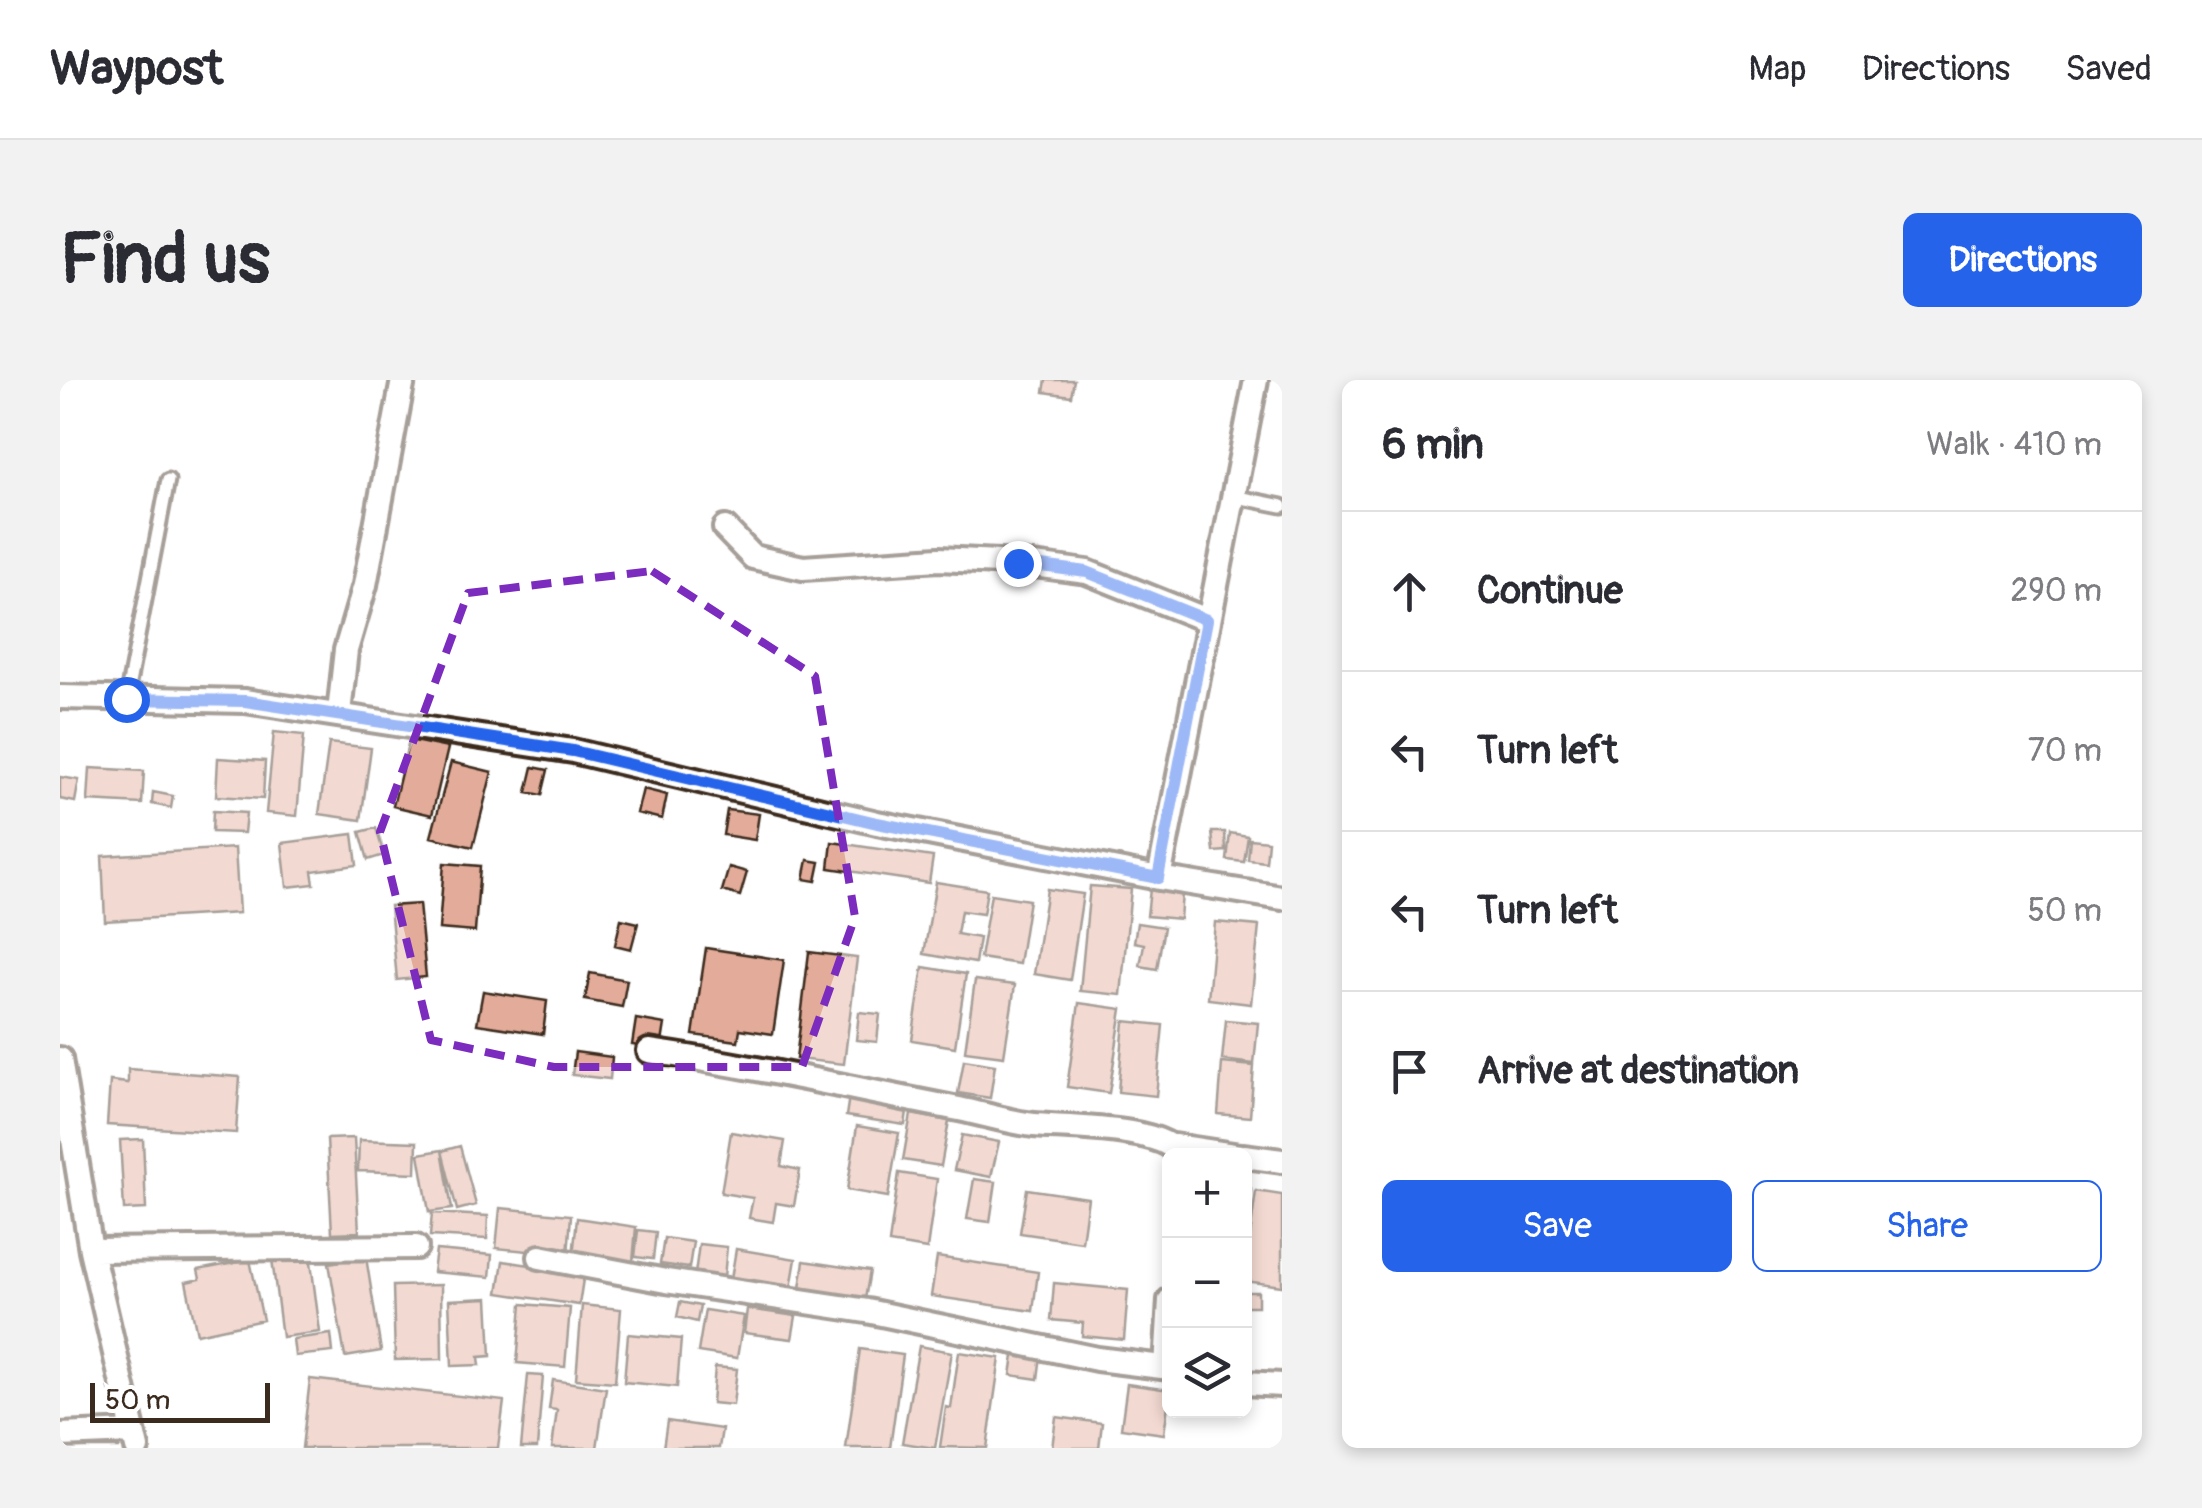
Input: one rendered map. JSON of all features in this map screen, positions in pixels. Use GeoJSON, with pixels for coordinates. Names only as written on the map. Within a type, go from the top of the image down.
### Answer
{"type":"FeatureCollection","features":[{"type":"Feature","properties":{"kind":"street"},"geometry":{"type":"LineString","coordinates":[[339,713],[346,650],[366,585],[404,380]]}},
{"type":"Feature","properties":{"kind":"street"},"geometry":{"type":"LineString","coordinates":[[1158,878],[1256,380]]}},
{"type":"Feature","properties":{"kind":"street"},"geometry":{"type":"LineString","coordinates":[[724,528],[753,557],[802,568],[939,558],[1087,572],[1207,620]]}},
{"type":"Feature","properties":{"kind":"street"},"geometry":{"type":"LineString","coordinates":[[60,697],[245,701],[573,751],[877,823],[1282,898]]}},
{"type":"Feature","properties":{"kind":"street"},"geometry":{"type":"LineString","coordinates":[[648,1050],[763,1068],[1005,1120],[1123,1130],[1169,1148]]}},
{"type":"Feature","properties":{"kind":"street"},"geometry":{"type":"LineString","coordinates":[[60,1059],[91,1250],[135,1440],[60,1435]]}},
{"type":"Feature","properties":{"kind":"street"},"geometry":{"type":"LineString","coordinates":[[1252,1157],[1282,1161]]}},
{"type":"Feature","properties":{"kind":"street"},"geometry":{"type":"LineString","coordinates":[[91,1250],[416,1247]]}},
{"type":"Feature","properties":{"kind":"street"},"geometry":{"type":"LineString","coordinates":[[540,1257],[867,1312],[1098,1360],[1162,1367]]}},
{"type":"Feature","properties":{"kind":"street"},"geometry":{"type":"LineString","coordinates":[[1252,1383],[1282,1385]]}},
{"type":"Feature","properties":{"kind":"lane"},"geometry":{"type":"LineString","coordinates":[[126,699],[168,480]]}},
{"type":"Feature","properties":{"kind":"lane"},"geometry":{"type":"LineString","coordinates":[[1232,496],[1282,506]]}},
{"type":"Feature","properties":{"kind":"highlighted area"},"geometry":{"type":"Polygon","coordinates":[[[652,571],[815,676],[855,917],[802,1067],[554,1067],[431,1040],[380,832],[468,593],[652,571]]]}},
{"type":"Feature","properties":{"kind":"building"},"geometry":{"type":"Polygon","coordinates":[[[1046,380],[1074,380],[1071,396],[1044,392],[1046,380]]]}},
{"type":"Feature","properties":{"kind":"building"},"geometry":{"type":"Polygon","coordinates":[[[274,732],[304,735],[297,816],[266,813],[274,732]]]}},
{"type":"Feature","properties":{"kind":"building"},"geometry":{"type":"Polygon","coordinates":[[[409,740],[448,748],[432,815],[393,806],[409,740]]]}},
{"type":"Feature","properties":{"kind":"building"},"geometry":{"type":"Polygon","coordinates":[[[329,743],[371,748],[361,820],[319,814],[329,743]]]}},
{"type":"Feature","properties":{"kind":"building"},"geometry":{"type":"Polygon","coordinates":[[[218,758],[265,761],[263,799],[216,796],[218,758]]]}},
{"type":"Feature","properties":{"kind":"building"},"geometry":{"type":"Polygon","coordinates":[[[451,762],[492,772],[473,847],[431,837],[451,762]]]}},
{"type":"Feature","properties":{"kind":"building"},"geometry":{"type":"Polygon","coordinates":[[[533,767],[548,770],[542,795],[527,792],[533,767]]]}},
{"type":"Feature","properties":{"kind":"building"},"geometry":{"type":"Polygon","coordinates":[[[90,768],[144,771],[142,804],[88,801],[90,768]]]}},
{"type":"Feature","properties":{"kind":"building"},"geometry":{"type":"Polygon","coordinates":[[[60,777],[79,780],[75,802],[60,799],[60,777]]]}},
{"type":"Feature","properties":{"kind":"building"},"geometry":{"type":"Polygon","coordinates":[[[643,789],[667,795],[662,819],[637,813],[643,789]]]}},
{"type":"Feature","properties":{"kind":"building"},"geometry":{"type":"Polygon","coordinates":[[[153,792],[173,796],[171,808],[152,804],[153,792]]]}},
{"type":"Feature","properties":{"kind":"building"},"geometry":{"type":"Polygon","coordinates":[[[727,810],[759,814],[755,840],[723,835],[727,810]]]}},
{"type":"Feature","properties":{"kind":"building"},"geometry":{"type":"Polygon","coordinates":[[[213,811],[246,813],[244,833],[212,832],[213,811]]]}},
{"type":"Feature","properties":{"kind":"building"},"geometry":{"type":"Polygon","coordinates":[[[376,828],[384,855],[368,860],[360,832],[376,828]]]}},
{"type":"Feature","properties":{"kind":"building"},"geometry":{"type":"Polygon","coordinates":[[[1212,832],[1225,832],[1226,851],[1214,852],[1212,832]]]}},
{"type":"Feature","properties":{"kind":"building"},"geometry":{"type":"Polygon","coordinates":[[[1230,833],[1248,836],[1244,862],[1227,860],[1230,833]]]}},
{"type":"Feature","properties":{"kind":"building"},"geometry":{"type":"Polygon","coordinates":[[[353,834],[357,865],[312,871],[314,884],[287,887],[282,843],[353,834]]]}},
{"type":"Feature","properties":{"kind":"building"},"geometry":{"type":"Polygon","coordinates":[[[1250,839],[1268,841],[1266,862],[1248,860],[1250,839]]]}},
{"type":"Feature","properties":{"kind":"building"},"geometry":{"type":"Polygon","coordinates":[[[832,842],[933,857],[929,883],[829,868],[832,842]]]}},
{"type":"Feature","properties":{"kind":"building"},"geometry":{"type":"Polygon","coordinates":[[[235,848],[239,913],[105,921],[102,856],[235,848]]]}},
{"type":"Feature","properties":{"kind":"building"},"geometry":{"type":"Polygon","coordinates":[[[808,860],[820,862],[816,881],[804,879],[808,860]]]}},
{"type":"Feature","properties":{"kind":"building"},"geometry":{"type":"Polygon","coordinates":[[[444,863],[480,866],[475,932],[439,929],[444,863]]]}},
{"type":"Feature","properties":{"kind":"building"},"geometry":{"type":"Polygon","coordinates":[[[729,867],[747,872],[740,896],[722,891],[729,867]]]}},
{"type":"Feature","properties":{"kind":"building"},"geometry":{"type":"Polygon","coordinates":[[[936,882],[987,890],[983,914],[961,911],[957,934],[979,938],[975,963],[924,954],[936,882]]]}},
{"type":"Feature","properties":{"kind":"building"},"geometry":{"type":"Polygon","coordinates":[[[1090,886],[1131,889],[1121,995],[1080,991],[1090,886]]]}},
{"type":"Feature","properties":{"kind":"building"},"geometry":{"type":"Polygon","coordinates":[[[1047,889],[1083,894],[1070,980],[1034,974],[1047,889]]]}},
{"type":"Feature","properties":{"kind":"building"},"geometry":{"type":"Polygon","coordinates":[[[1150,889],[1182,893],[1180,919],[1147,916],[1150,889]]]}},
{"type":"Feature","properties":{"kind":"building"},"geometry":{"type":"Polygon","coordinates":[[[991,894],[1029,900],[1019,964],[980,958],[991,894]]]}},
{"type":"Feature","properties":{"kind":"building"},"geometry":{"type":"Polygon","coordinates":[[[419,904],[426,977],[397,980],[390,906],[419,904]]]}},
{"type":"Feature","properties":{"kind":"building"},"geometry":{"type":"Polygon","coordinates":[[[621,919],[638,923],[631,949],[615,945],[621,919]]]}},
{"type":"Feature","properties":{"kind":"building"},"geometry":{"type":"Polygon","coordinates":[[[1215,922],[1259,926],[1251,1004],[1208,999],[1215,922]]]}},
{"type":"Feature","properties":{"kind":"building"},"geometry":{"type":"Polygon","coordinates":[[[1137,923],[1164,927],[1157,969],[1140,966],[1144,944],[1134,942],[1137,923]]]}},
{"type":"Feature","properties":{"kind":"building"},"geometry":{"type":"Polygon","coordinates":[[[706,948],[784,960],[773,1034],[740,1029],[738,1041],[693,1035],[706,948]]]}},
{"type":"Feature","properties":{"kind":"building"},"geometry":{"type":"Polygon","coordinates":[[[809,952],[857,958],[844,1064],[796,1059],[809,952]]]}},
{"type":"Feature","properties":{"kind":"building"},"geometry":{"type":"Polygon","coordinates":[[[923,967],[966,974],[955,1047],[912,1040],[923,967]]]}},
{"type":"Feature","properties":{"kind":"building"},"geometry":{"type":"Polygon","coordinates":[[[590,973],[627,980],[622,1007],[585,1000],[590,973]]]}},
{"type":"Feature","properties":{"kind":"building"},"geometry":{"type":"Polygon","coordinates":[[[975,980],[1015,985],[1004,1056],[965,1051],[975,980]]]}},
{"type":"Feature","properties":{"kind":"building"},"geometry":{"type":"Polygon","coordinates":[[[483,991],[547,1001],[543,1034],[477,1024],[483,991]]]}},
{"type":"Feature","properties":{"kind":"building"},"geometry":{"type":"Polygon","coordinates":[[[1079,1003],[1122,1009],[1109,1093],[1067,1087],[1079,1003]]]}},
{"type":"Feature","properties":{"kind":"building"},"geometry":{"type":"Polygon","coordinates":[[[859,1012],[880,1014],[877,1042],[856,1040],[859,1012]]]}},
{"type":"Feature","properties":{"kind":"building"},"geometry":{"type":"Polygon","coordinates":[[[636,1019],[665,1024],[661,1049],[632,1045],[636,1019]]]}},
{"type":"Feature","properties":{"kind":"building"},"geometry":{"type":"Polygon","coordinates":[[[1226,1020],[1258,1023],[1254,1064],[1222,1060],[1226,1020]]]}},
{"type":"Feature","properties":{"kind":"building"},"geometry":{"type":"Polygon","coordinates":[[[1124,1021],[1163,1025],[1156,1096],[1118,1092],[1124,1021]]]}},
{"type":"Feature","properties":{"kind":"building"},"geometry":{"type":"Polygon","coordinates":[[[575,1052],[612,1057],[610,1079],[572,1075],[575,1052]]]}},
{"type":"Feature","properties":{"kind":"building"},"geometry":{"type":"Polygon","coordinates":[[[964,1060],[995,1065],[990,1098],[958,1093],[964,1060]]]}},
{"type":"Feature","properties":{"kind":"building"},"geometry":{"type":"Polygon","coordinates":[[[1222,1063],[1254,1066],[1250,1117],[1218,1114],[1222,1063]]]}},
{"type":"Feature","properties":{"kind":"building"},"geometry":{"type":"Polygon","coordinates":[[[128,1069],[240,1077],[236,1133],[107,1125],[110,1081],[128,1083],[128,1069]]]}},
{"type":"Feature","properties":{"kind":"building"},"geometry":{"type":"Polygon","coordinates":[[[849,1096],[908,1105],[905,1125],[846,1116],[849,1096]]]}},
{"type":"Feature","properties":{"kind":"building"},"geometry":{"type":"Polygon","coordinates":[[[911,1114],[949,1121],[941,1166],[903,1160],[911,1114]]]}},
{"type":"Feature","properties":{"kind":"building"},"geometry":{"type":"Polygon","coordinates":[[[857,1126],[899,1133],[888,1197],[847,1190],[857,1126]]]}},
{"type":"Feature","properties":{"kind":"building"},"geometry":{"type":"Polygon","coordinates":[[[731,1132],[785,1141],[781,1166],[800,1170],[794,1206],[776,1203],[773,1222],[749,1218],[753,1198],[721,1193],[731,1132]]]}},
{"type":"Feature","properties":{"kind":"building"},"geometry":{"type":"Polygon","coordinates":[[[962,1135],[999,1142],[991,1177],[954,1170],[962,1135]]]}},
{"type":"Feature","properties":{"kind":"building"},"geometry":{"type":"Polygon","coordinates":[[[354,1138],[359,1232],[332,1233],[327,1139],[354,1138]]]}},
{"type":"Feature","properties":{"kind":"building"},"geometry":{"type":"Polygon","coordinates":[[[143,1139],[146,1209],[124,1210],[120,1140],[143,1139]]]}},
{"type":"Feature","properties":{"kind":"building"},"geometry":{"type":"Polygon","coordinates":[[[359,1140],[417,1142],[416,1173],[358,1171],[359,1140]]]}},
{"type":"Feature","properties":{"kind":"building"},"geometry":{"type":"Polygon","coordinates":[[[460,1146],[476,1205],[457,1210],[442,1151],[460,1146]]]}},
{"type":"Feature","properties":{"kind":"building"},"geometry":{"type":"Polygon","coordinates":[[[442,1150],[452,1209],[429,1212],[419,1154],[442,1150]]]}},
{"type":"Feature","properties":{"kind":"building"},"geometry":{"type":"Polygon","coordinates":[[[899,1173],[937,1179],[927,1249],[889,1243],[899,1173]]]}},
{"type":"Feature","properties":{"kind":"building"},"geometry":{"type":"Polygon","coordinates":[[[974,1179],[996,1182],[990,1222],[967,1219],[974,1179]]]}},
{"type":"Feature","properties":{"kind":"building"},"geometry":{"type":"Polygon","coordinates":[[[1027,1189],[1088,1198],[1082,1242],[1020,1233],[1027,1189]]]}},
{"type":"Feature","properties":{"kind":"building"},"geometry":{"type":"Polygon","coordinates":[[[1256,1191],[1282,1195],[1282,1286],[1252,1282],[1256,1191]]]}},
{"type":"Feature","properties":{"kind":"building"},"geometry":{"type":"Polygon","coordinates":[[[500,1208],[571,1215],[568,1255],[496,1248],[500,1208]]]}},
{"type":"Feature","properties":{"kind":"building"},"geometry":{"type":"Polygon","coordinates":[[[432,1213],[488,1216],[487,1239],[430,1236],[432,1213]]]}},
{"type":"Feature","properties":{"kind":"building"},"geometry":{"type":"Polygon","coordinates":[[[577,1218],[636,1227],[633,1262],[573,1256],[577,1218]]]}},
{"type":"Feature","properties":{"kind":"building"},"geometry":{"type":"Polygon","coordinates":[[[638,1230],[656,1232],[653,1259],[635,1257],[638,1230]]]}},
{"type":"Feature","properties":{"kind":"building"},"geometry":{"type":"Polygon","coordinates":[[[664,1238],[693,1242],[689,1268],[660,1264],[664,1238]]]}},
{"type":"Feature","properties":{"kind":"building"},"geometry":{"type":"Polygon","coordinates":[[[699,1244],[727,1247],[724,1277],[695,1274],[699,1244]]]}},
{"type":"Feature","properties":{"kind":"building"},"geometry":{"type":"Polygon","coordinates":[[[736,1249],[796,1259],[791,1288],[731,1279],[736,1249]]]}},
{"type":"Feature","properties":{"kind":"building"},"geometry":{"type":"Polygon","coordinates":[[[436,1250],[492,1255],[490,1277],[433,1272],[436,1250]]]}},
{"type":"Feature","properties":{"kind":"building"},"geometry":{"type":"Polygon","coordinates":[[[310,1254],[320,1332],[282,1337],[272,1259],[310,1254]]]}},
{"type":"Feature","properties":{"kind":"building"},"geometry":{"type":"Polygon","coordinates":[[[366,1257],[381,1351],[345,1357],[329,1263],[366,1257]]]}},
{"type":"Feature","properties":{"kind":"building"},"geometry":{"type":"Polygon","coordinates":[[[937,1257],[1038,1272],[1033,1311],[931,1296],[937,1257]]]}},
{"type":"Feature","properties":{"kind":"building"},"geometry":{"type":"Polygon","coordinates":[[[250,1260],[263,1320],[197,1334],[186,1282],[200,1279],[198,1270],[250,1260]]]}},
{"type":"Feature","properties":{"kind":"building"},"geometry":{"type":"Polygon","coordinates":[[[503,1261],[584,1273],[579,1305],[498,1293],[503,1261]]]}},
{"type":"Feature","properties":{"kind":"building"},"geometry":{"type":"Polygon","coordinates":[[[804,1261],[870,1271],[865,1299],[800,1288],[804,1261]]]}},
{"type":"Feature","properties":{"kind":"building"},"geometry":{"type":"Polygon","coordinates":[[[1054,1283],[1128,1290],[1124,1340],[1082,1336],[1083,1323],[1051,1320],[1054,1283]]]}},
{"type":"Feature","properties":{"kind":"building"},"geometry":{"type":"Polygon","coordinates":[[[441,1285],[442,1359],[395,1360],[393,1286],[441,1285]]]}},
{"type":"Feature","properties":{"kind":"building"},"geometry":{"type":"Polygon","coordinates":[[[1252,1292],[1258,1292],[1258,1306],[1252,1306],[1252,1292]]]}},
{"type":"Feature","properties":{"kind":"building"},"geometry":{"type":"Polygon","coordinates":[[[488,1298],[491,1356],[479,1357],[480,1365],[452,1366],[449,1300],[488,1298]]]}},
{"type":"Feature","properties":{"kind":"building"},"geometry":{"type":"Polygon","coordinates":[[[680,1302],[700,1306],[697,1322],[677,1317],[680,1302]]]}},
{"type":"Feature","properties":{"kind":"building"},"geometry":{"type":"Polygon","coordinates":[[[522,1304],[570,1308],[565,1367],[517,1363],[522,1304]]]}},
{"type":"Feature","properties":{"kind":"building"},"geometry":{"type":"Polygon","coordinates":[[[582,1305],[621,1309],[615,1382],[576,1379],[582,1305]]]}},
{"type":"Feature","properties":{"kind":"building"},"geometry":{"type":"Polygon","coordinates":[[[747,1309],[796,1316],[792,1339],[744,1333],[747,1309]]]}},
{"type":"Feature","properties":{"kind":"building"},"geometry":{"type":"Polygon","coordinates":[[[705,1310],[744,1316],[737,1358],[698,1352],[705,1310]]]}},
{"type":"Feature","properties":{"kind":"building"},"geometry":{"type":"Polygon","coordinates":[[[331,1334],[333,1352],[295,1356],[293,1339],[331,1334]]]}},
{"type":"Feature","properties":{"kind":"building"},"geometry":{"type":"Polygon","coordinates":[[[628,1334],[681,1339],[677,1387],[624,1382],[628,1334]]]}},
{"type":"Feature","properties":{"kind":"building"},"geometry":{"type":"Polygon","coordinates":[[[919,1346],[952,1352],[935,1448],[902,1443],[919,1346]]]}},
{"type":"Feature","properties":{"kind":"building"},"geometry":{"type":"Polygon","coordinates":[[[860,1349],[903,1355],[890,1448],[846,1448],[860,1349]]]}},
{"type":"Feature","properties":{"kind":"building"},"geometry":{"type":"Polygon","coordinates":[[[1015,1350],[1041,1355],[1038,1379],[1011,1375],[1015,1350]]]}},
{"type":"Feature","properties":{"kind":"building"},"geometry":{"type":"Polygon","coordinates":[[[959,1352],[1000,1358],[987,1448],[940,1447],[946,1407],[951,1408],[959,1352]]]}},
{"type":"Feature","properties":{"kind":"building"},"geometry":{"type":"Polygon","coordinates":[[[715,1367],[737,1369],[733,1405],[712,1403],[715,1367]]]}},
{"type":"Feature","properties":{"kind":"building"},"geometry":{"type":"Polygon","coordinates":[[[528,1375],[543,1376],[537,1448],[521,1448],[528,1375]]]}},
{"type":"Feature","properties":{"kind":"building"},"geometry":{"type":"Polygon","coordinates":[[[310,1379],[504,1401],[498,1448],[302,1448],[310,1379]]]}},
{"type":"Feature","properties":{"kind":"building"},"geometry":{"type":"Polygon","coordinates":[[[553,1380],[606,1388],[597,1448],[552,1448],[557,1410],[549,1409],[553,1380]]]}},
{"type":"Feature","properties":{"kind":"building"},"geometry":{"type":"Polygon","coordinates":[[[1127,1384],[1162,1389],[1164,1434],[1121,1428],[1127,1384]]]}},
{"type":"Feature","properties":{"kind":"building"},"geometry":{"type":"Polygon","coordinates":[[[1056,1417],[1102,1423],[1099,1448],[1052,1448],[1056,1417]]]}},
{"type":"Feature","properties":{"kind":"building"},"geometry":{"type":"Polygon","coordinates":[[[667,1421],[722,1429],[719,1448],[663,1448],[667,1421]]]}},
{"type":"Feature","properties":{"kind":"building"},"geometry":{"type":"Polygon","coordinates":[[[74,1440],[120,1443],[119,1448],[73,1448],[74,1440]]]}},
{"type":"Feature","properties":{"kind":"route"},"geometry":{"type":"LineString","coordinates":[[126,699],[245,701],[573,751],[877,823],[1158,878],[1207,620],[1087,572],[1018,563]]}}]}
